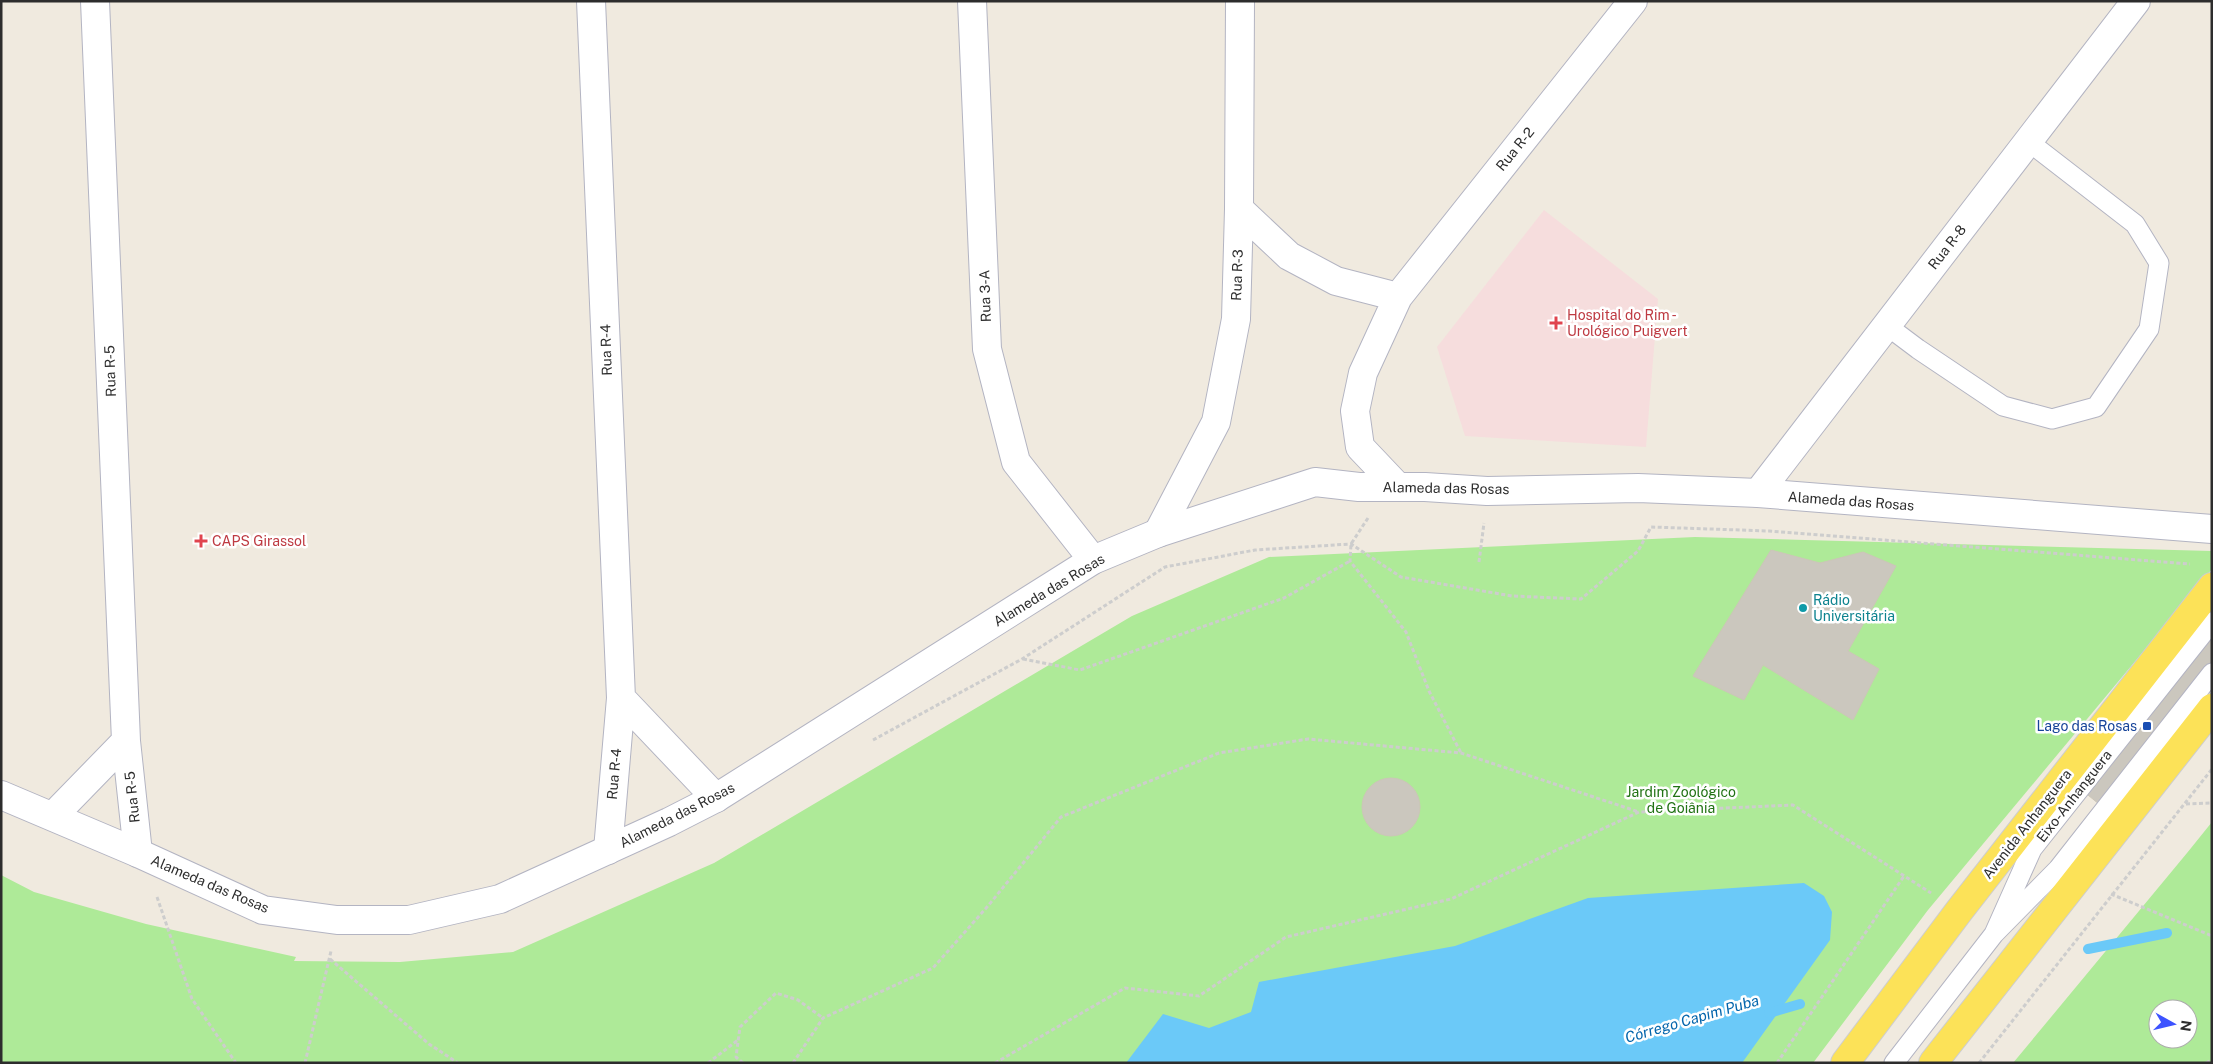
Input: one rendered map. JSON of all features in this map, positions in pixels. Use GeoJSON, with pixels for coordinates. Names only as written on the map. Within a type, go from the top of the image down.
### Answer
{"type":"FeatureCollection","features":[{"type":"Feature","properties":{"kind":"main road","name":"Avenida Anhanguera"},"geometry":{"type":"LineString","coordinates":[[1845,1063],[1959,911],[2212,587]]}},
{"type":"Feature","properties":{"kind":"main road"},"geometry":{"type":"LineString","coordinates":[[1933,1063],[2212,708]]}},
{"type":"Feature","properties":{"kind":"street","name":"Rua R-5"},"geometry":{"type":"LineString","coordinates":[[95,1],[126,741],[138,853]]}},
{"type":"Feature","properties":{"kind":"street","name":"Rua R-4"},"geometry":{"type":"LineString","coordinates":[[591,1],[621,698],[608,850]]}},
{"type":"Feature","properties":{"kind":"street","name":"Rua 3-A"},"geometry":{"type":"LineString","coordinates":[[972,1],[987,349],[1016,462],[1093,560]]}},
{"type":"Feature","properties":{"kind":"street","name":"Rua R-3"},"geometry":{"type":"LineString","coordinates":[[1158,533],[1216,422],[1236,319],[1239,209],[1240,1]]}},
{"type":"Feature","properties":{"kind":"street","name":"Rua R-2"},"geometry":{"type":"LineString","coordinates":[[1397,486],[1360,447],[1354,411],[1363,373],[1398,296],[1633,1]]}},
{"type":"Feature","properties":{"kind":"street","name":"Rua R-8"},"geometry":{"type":"LineString","coordinates":[[1758,494],[2136,1]]}},
{"type":"Feature","properties":{"kind":"street"},"geometry":{"type":"LineString","coordinates":[[1239,209],[1289,256],[1336,280],[1398,296]]}},
{"type":"Feature","properties":{"kind":"street","name":"Alameda das Rosas"},"geometry":{"type":"LineString","coordinates":[[1,795],[138,853],[263,910],[337,920],[409,920],[500,899],[669,822],[716,798],[1093,560],[1158,533],[1315,482],[1359,487],[1397,486],[1487,490],[1638,488],[1758,494],[2212,528]]}},
{"type":"Feature","properties":{"kind":"street"},"geometry":{"type":"LineString","coordinates":[[621,698],[716,798]]}},
{"type":"Feature","properties":{"kind":"street","name":"Rua R-5"},"geometry":{"type":"LineString","coordinates":[[53,816],[126,741]]}},
{"type":"Feature","properties":{"kind":"lane"},"geometry":{"type":"LineString","coordinates":[[1886,325],[2003,406],[2052,419],[2096,406],[2149,329],[2159,263],[2135,224],[2029,142]]}},
{"type":"Feature","properties":{"kind":"lane","name":"Eixo-Anhanguera"},"geometry":{"type":"LineString","coordinates":[[1994,934],[2032,849],[2212,622]]}},
{"type":"Feature","properties":{"kind":"lane","name":"Eixo-Anhanguera"},"geometry":{"type":"LineString","coordinates":[[1894,1063],[1994,934],[2058,869],[2212,673]]}},
{"type":"Feature","properties":{"kind":"path"},"geometry":{"type":"LineString","coordinates":[[1479,562],[1487,490]]}},
{"type":"Feature","properties":{"kind":"path"},"geometry":{"type":"LineString","coordinates":[[1370,515],[1351,544],[1350,560],[1406,632],[1429,691],[1461,753]]}},
{"type":"Feature","properties":{"kind":"path"},"geometry":{"type":"LineString","coordinates":[[869,742],[1022,659],[1165,567],[1255,550],[1351,544],[1401,577],[1512,596],[1581,599],[1638,551],[1651,527],[1769,531],[2192,565]]}},
{"type":"Feature","properties":{"kind":"path"},"geometry":{"type":"LineString","coordinates":[[1022,659],[1080,670],[1284,598],[1350,560]]}},
{"type":"Feature","properties":{"kind":"path"},"geometry":{"type":"LineString","coordinates":[[793,1063],[823,1018],[933,968],[987,907],[1061,817],[1218,753],[1308,739],[1461,753],[1640,812],[1793,805],[1959,911]]}},
{"type":"Feature","properties":{"kind":"path"},"geometry":{"type":"LineString","coordinates":[[1979,1063],[2212,769]]}},
{"type":"Feature","properties":{"kind":"path"},"geometry":{"type":"LineString","coordinates":[[2186,804],[2212,803]]}},
{"type":"Feature","properties":{"kind":"path"},"geometry":{"type":"LineString","coordinates":[[995,1063],[1125,988],[1199,996],[1286,937],[1451,899],[1640,812]]}},
{"type":"Feature","properties":{"kind":"path"},"geometry":{"type":"LineString","coordinates":[[1777,1063],[1904,876]]}},
{"type":"Feature","properties":{"kind":"path"},"geometry":{"type":"LineString","coordinates":[[2076,880],[2212,936]]}},
{"type":"Feature","properties":{"kind":"path"},"geometry":{"type":"LineString","coordinates":[[156,894],[192,999],[236,1063]]}},
{"type":"Feature","properties":{"kind":"path"},"geometry":{"type":"LineString","coordinates":[[305,1063],[330,959],[337,920]]}},
{"type":"Feature","properties":{"kind":"path"},"geometry":{"type":"LineString","coordinates":[[330,959],[429,1044],[458,1063]]}},
{"type":"Feature","properties":{"kind":"path"},"geometry":{"type":"LineString","coordinates":[[743,1063],[736,1057],[740,1027],[776,994],[798,1000],[823,1018]]}},
{"type":"Feature","properties":{"kind":"path"},"geometry":{"type":"LineString","coordinates":[[708,1063],[738,1040]]}},
{"type":"Feature","properties":{"kind":"path"},"geometry":{"type":"LineString","coordinates":[[2206,1063],[2212,1060]]}},
{"type":"Feature","properties":{"kind":"shaded area","name":"Hospital do Rim - Urológico Puigvert"},"geometry":{"type":"Polygon","coordinates":[[[1544,210],[1658,299],[1646,447],[1465,436],[1437,347],[1544,210]]]}},
{"type":"Feature","properties":{"kind":"green space","name":"Jardim Zoológico de Goiânia"},"geometry":{"type":"Polygon","coordinates":[[[1695,537],[2212,551],[2212,569],[1928,910],[1813,1063],[1,1063],[1,875],[34,892],[146,924],[296,957],[294,961],[400,962],[513,952],[714,863],[1132,616],[1269,557],[1695,537]]]}},
{"type":"Feature","properties":{"kind":"green space"},"geometry":{"type":"Polygon","coordinates":[[[2212,822],[2212,1063],[2013,1063],[2187,853],[2212,822]]]}},
{"type":"Feature","properties":{"kind":"water"},"geometry":{"type":"Polygon","coordinates":[[[1804,883],[1824,896],[1832,912],[1830,940],[1742,1063],[1126,1063],[1163,1014],[1209,1028],[1251,1012],[1259,982],[1455,946],[1588,898],[1804,883]]]}},
{"type":"Feature","properties":{"kind":"building","name":"Rádio Universitária"},"geometry":{"type":"Polygon","coordinates":[[[1771,550],[1820,563],[1863,552],[1896,566],[1848,651],[1879,669],[1853,720],[1763,665],[1744,700],[1693,676],[1771,550]]]}},
{"type":"Feature","properties":{"kind":"building","name":"Lago das Rosas"},"geometry":{"type":"Polygon","coordinates":[[[2212,629],[2212,662],[2099,804],[2083,791],[2212,629]]]}},
{"type":"Feature","properties":{"kind":"building"},"geometry":{"type":"Polygon","coordinates":[[[1391,778],[1407,783],[1415,791],[1420,807],[1415,823],[1407,831],[1391,836],[1375,831],[1367,823],[1362,807],[1367,791],[1375,783],[1391,778]]]}},
{"type":"Feature","properties":{"kind":"waterway","name":"Córrego Capim Puba"},"geometry":{"type":"LineString","coordinates":[[2088,949],[2167,933]]}},
{"type":"Feature","properties":{"kind":"waterway","name":"Córrego Capim Puba"},"geometry":{"type":"LineString","coordinates":[[1769,1013],[1800,1004]]}},
{"type":"Feature","properties":{"kind":"place","name":"Hospital do Rim - Urológico Puigvert"},"geometry":{"type":"Point","coordinates":[1556,323]}},
{"type":"Feature","properties":{"kind":"place","name":"CAPS Girassol"},"geometry":{"type":"Point","coordinates":[201,541]}},
{"type":"Feature","properties":{"kind":"place","name":"Rádio Universitária"},"geometry":{"type":"Point","coordinates":[1803,608]}},
{"type":"Feature","properties":{"kind":"place","name":"Lago das Rosas"},"geometry":{"type":"Point","coordinates":[2147,726]}}]}
